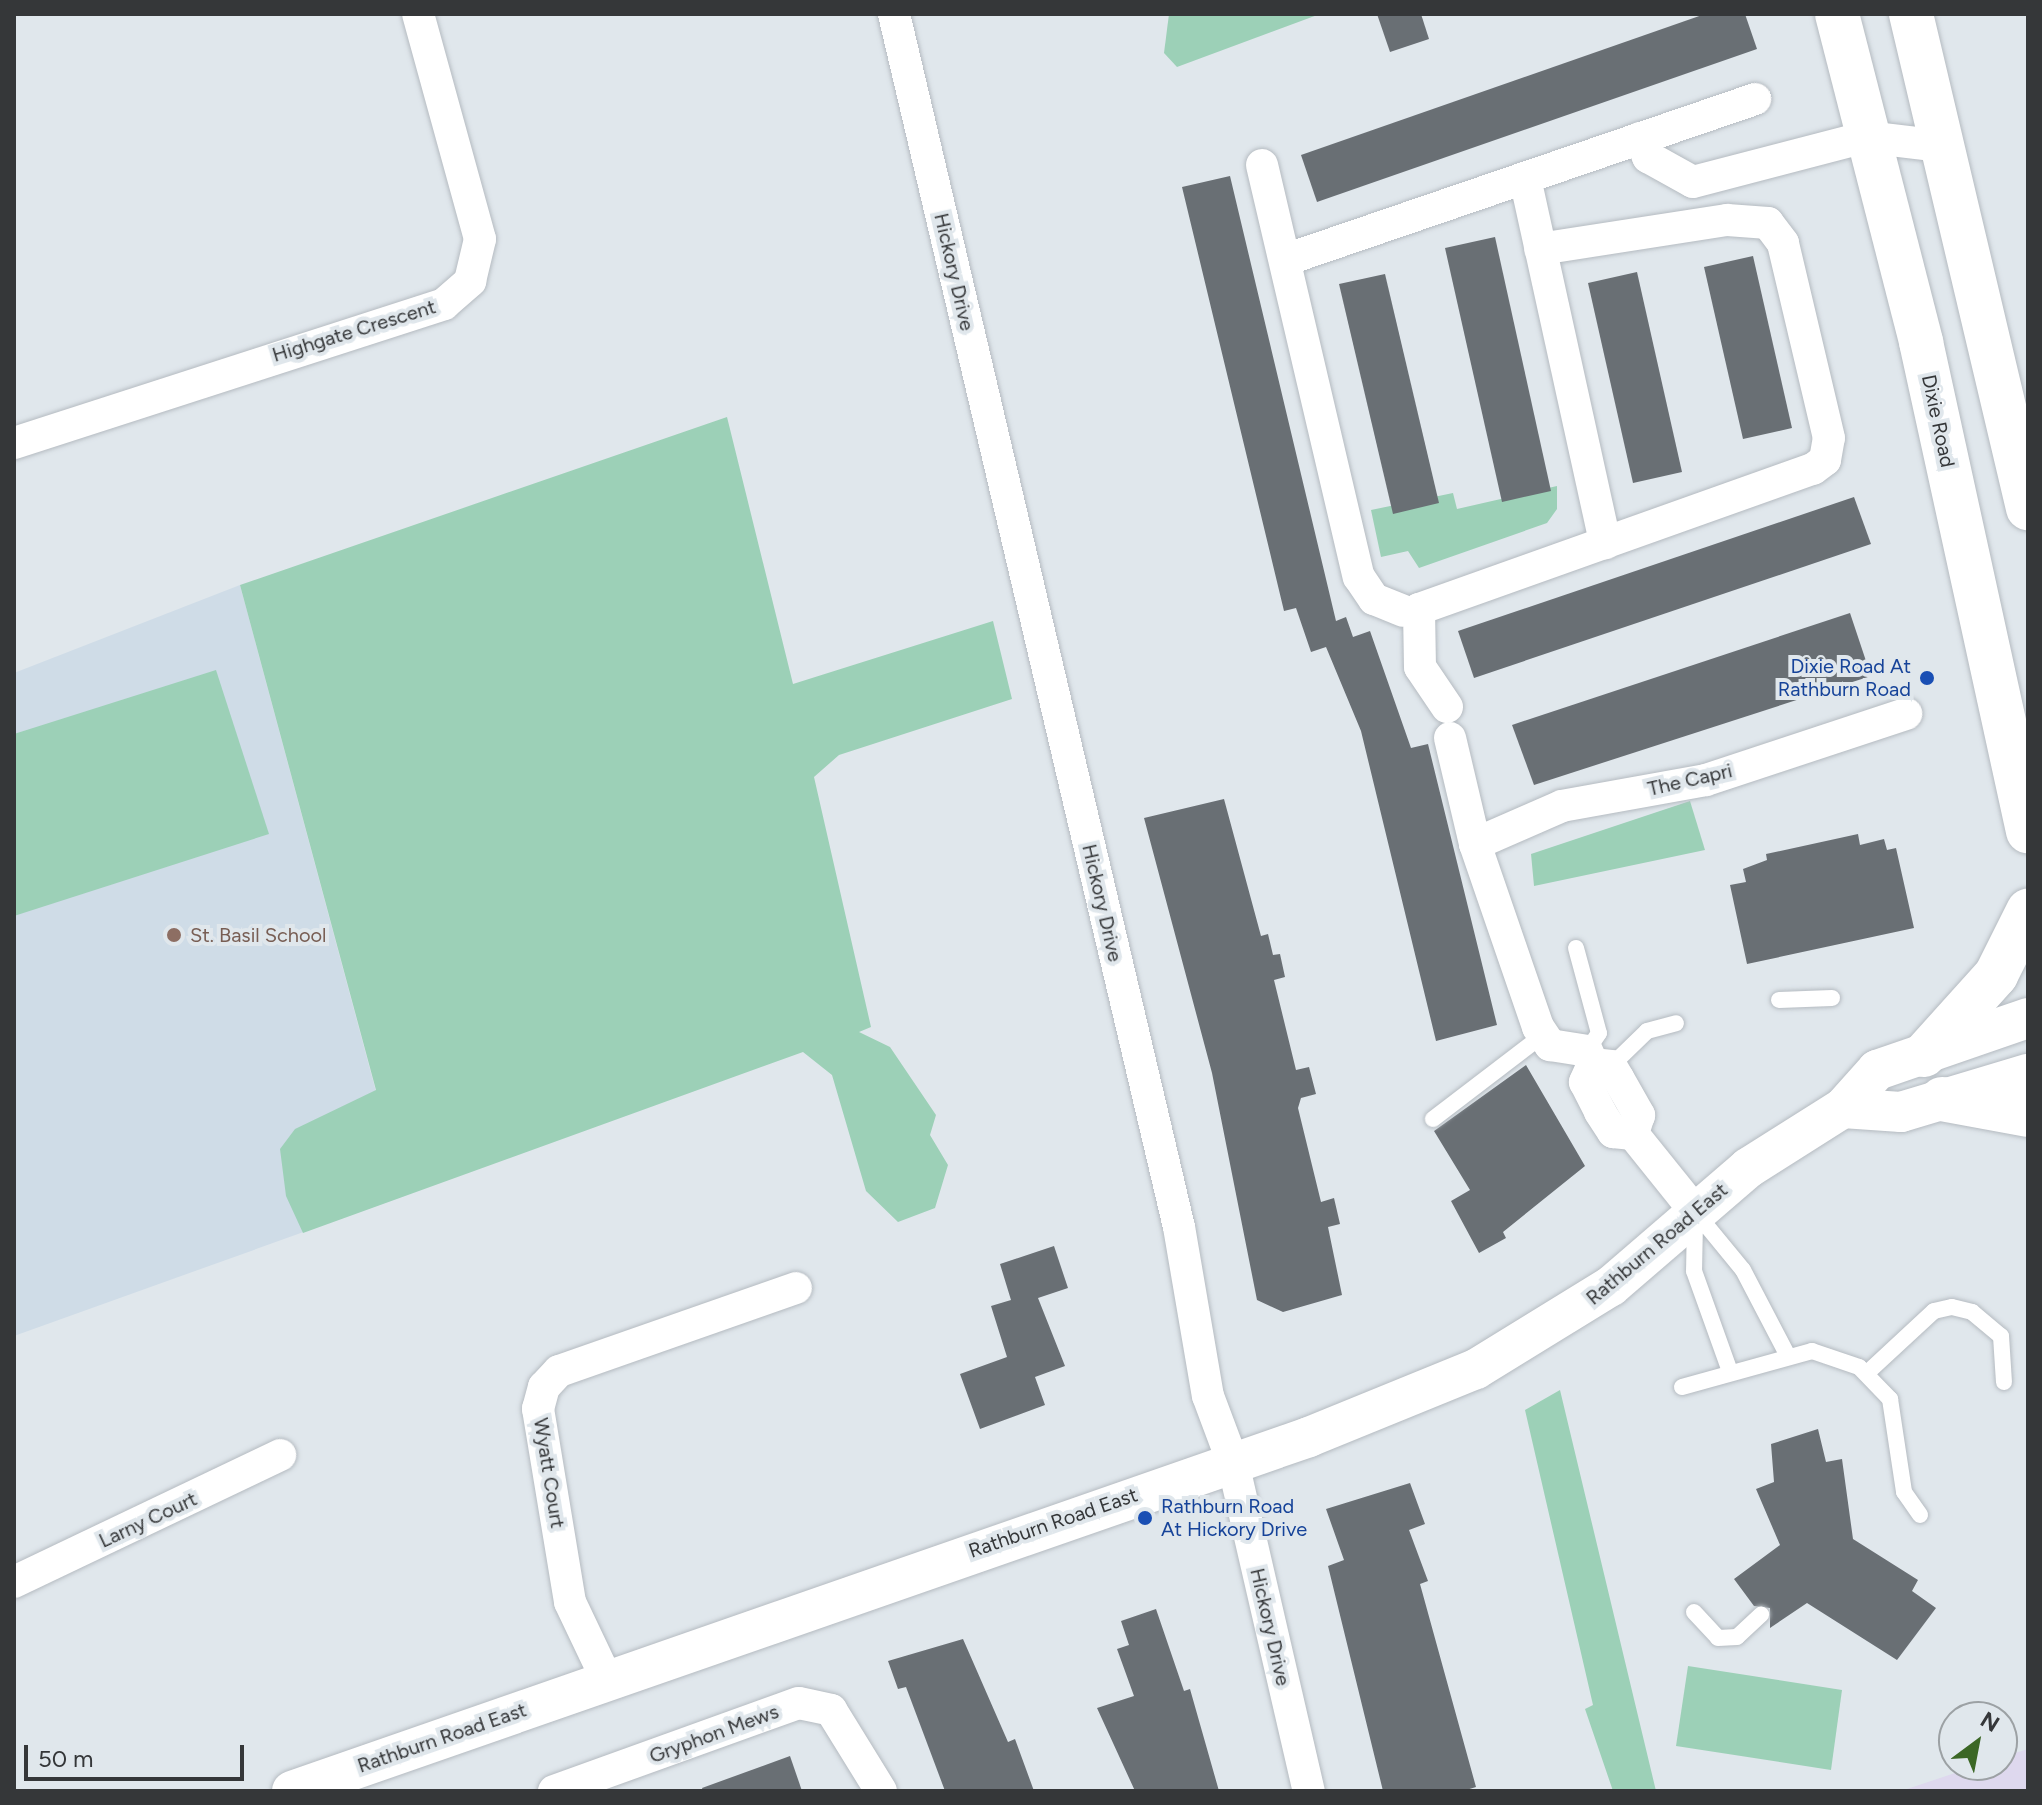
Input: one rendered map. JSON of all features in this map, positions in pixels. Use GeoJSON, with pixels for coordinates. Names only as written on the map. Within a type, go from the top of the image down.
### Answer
{"type":"FeatureCollection","features":[{"type":"Feature","properties":{"kind":"main road","name":"Dixie Road"},"geometry":{"type":"LineString","coordinates":[[1837,14],[1850,143],[1921,342],[2028,831]]}},
{"type":"Feature","properties":{"kind":"main road"},"geometry":{"type":"LineString","coordinates":[[1911,14],[2028,508]]}},
{"type":"Feature","properties":{"kind":"main road"},"geometry":{"type":"LineString","coordinates":[[1924,1055],[1996,975],[2028,911]]}},
{"type":"Feature","properties":{"kind":"main road"},"geometry":{"type":"LineString","coordinates":[[1942,1099],[2028,1115]]}},
{"type":"Feature","properties":{"kind":"street","name":"Highgate Crescent"},"geometry":{"type":"LineString","coordinates":[[14,443],[444,304],[470,281],[480,239],[418,14]]}},
{"type":"Feature","properties":{"kind":"street","name":"Hickory Drive"},"geometry":{"type":"LineString","coordinates":[[894,14],[1179,1227],[1208,1396],[1233,1463],[1309,1791]]}},
{"type":"Feature","properties":{"kind":"street"},"geometry":{"type":"LineString","coordinates":[[1285,260],[1755,99]]}},
{"type":"Feature","properties":{"kind":"street"},"geometry":{"type":"LineString","coordinates":[[1640,138],[1648,157],[1693,182],[1850,143],[1941,146]]}},
{"type":"Feature","properties":{"kind":"street"},"geometry":{"type":"LineString","coordinates":[[1262,165],[1359,577],[1374,599],[1411,610],[1813,469],[1825,460],[1829,438],[1783,243],[1768,223],[1727,220],[1540,249]]}},
{"type":"Feature","properties":{"kind":"street"},"geometry":{"type":"LineString","coordinates":[[1525,178],[1605,543]]}},
{"type":"Feature","properties":{"kind":"street"},"geometry":{"type":"LineString","coordinates":[[1411,610],[1420,667],[1449,722],[1475,844],[1543,1035],[1560,1049],[1597,1060],[1639,1115],[1633,1134],[1695,1211]]}},
{"type":"Feature","properties":{"kind":"street","name":"The Capri"},"geometry":{"type":"LineString","coordinates":[[1475,844],[1562,806],[1706,780],[1906,714]]}},
{"type":"Feature","properties":{"kind":"street","name":"Rathburn Road East"},"geometry":{"type":"LineString","coordinates":[[292,1791],[1233,1463],[1476,1369],[1550,1330],[1805,1126],[1843,1108],[1877,1070],[2028,1018]]}},
{"type":"Feature","properties":{"kind":"street","name":"Rathburn Road East"},"geometry":{"type":"LineString","coordinates":[[1843,1108],[1901,1112],[2028,1074]]}},
{"type":"Feature","properties":{"kind":"street","name":"Wyatt Court"},"geometry":{"type":"LineString","coordinates":[[607,1680],[570,1602],[538,1409],[544,1387],[559,1371],[796,1288]]}},
{"type":"Feature","properties":{"kind":"street","name":"Larny Court"},"geometry":{"type":"LineString","coordinates":[[14,1582],[280,1455]]}},
{"type":"Feature","properties":{"kind":"street","name":"Gryphon Mews"},"geometry":{"type":"LineString","coordinates":[[554,1791],[799,1703],[831,1710],[881,1791]]}},
{"type":"Feature","properties":{"kind":"lane"},"geometry":{"type":"LineString","coordinates":[[1576,948],[1599,1033],[1597,1060]]}},
{"type":"Feature","properties":{"kind":"lane"},"geometry":{"type":"LineString","coordinates":[[1779,1000],[1832,998]]}},
{"type":"Feature","properties":{"kind":"lane"},"geometry":{"type":"LineString","coordinates":[[1597,1060],[1647,1031],[1676,1023]]}},
{"type":"Feature","properties":{"kind":"lane"},"geometry":{"type":"LineString","coordinates":[[1433,1119],[1543,1035]]}},
{"type":"Feature","properties":{"kind":"lane"},"geometry":{"type":"LineString","coordinates":[[1695,1211],[1743,1270],[1788,1356]]}},
{"type":"Feature","properties":{"kind":"lane"},"geometry":{"type":"LineString","coordinates":[[1695,1211],[1694,1271],[1729,1369]]}},
{"type":"Feature","properties":{"kind":"lane"},"geometry":{"type":"LineString","coordinates":[[1867,1373],[1934,1311],[1952,1307],[1972,1312],[2001,1336],[2004,1382]]}},
{"type":"Feature","properties":{"kind":"lane"},"geometry":{"type":"LineString","coordinates":[[1682,1387],[1729,1369],[1788,1356],[1834,1355],[1867,1373],[1890,1399],[1904,1492],[1920,1515]]}},
{"type":"Feature","properties":{"kind":"lane"},"geometry":{"type":"LineString","coordinates":[[1694,1612],[1718,1638],[1737,1637],[1761,1615]]}},
{"type":"Feature","properties":{"kind":"shaded area","name":"St. Basil School"},"geometry":{"type":"Polygon","coordinates":[[[240,585],[404,1196],[14,1336],[14,673],[240,585]]]}},
{"type":"Feature","properties":{"kind":"shaded area"},"geometry":{"type":"Polygon","coordinates":[[[2028,1749],[2028,1791],[1901,1791],[1938,1779],[2018,1781],[2018,1752],[2028,1749]]]}},
{"type":"Feature","properties":{"kind":"green space"},"geometry":{"type":"Polygon","coordinates":[[[1169,14],[1320,14],[1177,67],[1164,53],[1169,14]]]}},
{"type":"Feature","properties":{"kind":"green space"},"geometry":{"type":"Polygon","coordinates":[[[727,417],[793,684],[993,621],[1012,699],[839,755],[814,777],[871,1027],[859,1032],[890,1047],[936,1115],[930,1135],[948,1165],[935,1208],[898,1222],[866,1191],[832,1075],[803,1052],[303,1233],[286,1196],[280,1149],[295,1129],[376,1090],[240,585],[727,417]]]}},
{"type":"Feature","properties":{"kind":"green space"},"geometry":{"type":"Polygon","coordinates":[[[1557,486],[1557,509],[1547,523],[1419,568],[1408,551],[1381,557],[1371,510],[1453,493],[1457,509],[1557,486]]]}},
{"type":"Feature","properties":{"kind":"green space"},"geometry":{"type":"Polygon","coordinates":[[[216,670],[269,834],[14,916],[14,734],[216,670]]]}},
{"type":"Feature","properties":{"kind":"green space"},"geometry":{"type":"Polygon","coordinates":[[[1690,801],[1705,850],[1534,886],[1531,854],[1690,801]]]}},
{"type":"Feature","properties":{"kind":"green space"},"geometry":{"type":"Polygon","coordinates":[[[1560,1390],[1656,1791],[1613,1791],[1585,1709],[1593,1705],[1525,1410],[1560,1390]]]}},
{"type":"Feature","properties":{"kind":"green space"},"geometry":{"type":"Polygon","coordinates":[[[1688,1666],[1842,1690],[1831,1770],[1676,1746],[1688,1666]]]}},
{"type":"Feature","properties":{"kind":"building"},"geometry":{"type":"Polygon","coordinates":[[[1377,14],[1421,14],[1429,39],[1390,52],[1377,14]]]}},
{"type":"Feature","properties":{"kind":"building"},"geometry":{"type":"Polygon","coordinates":[[[1705,14],[1745,14],[1757,49],[1317,202],[1301,155],[1705,14]]]}},
{"type":"Feature","properties":{"kind":"building"},"geometry":{"type":"Polygon","coordinates":[[[1230,176],[1336,621],[1346,617],[1353,637],[1370,631],[1411,748],[1428,744],[1497,1025],[1436,1041],[1361,731],[1326,647],[1311,652],[1296,608],[1284,611],[1182,187],[1230,176]]]}},
{"type":"Feature","properties":{"kind":"building"},"geometry":{"type":"Polygon","coordinates":[[[1495,237],[1551,491],[1502,502],[1445,248],[1495,237]]]}},
{"type":"Feature","properties":{"kind":"building"},"geometry":{"type":"Polygon","coordinates":[[[1753,256],[1792,428],[1743,439],[1704,267],[1753,256]]]}},
{"type":"Feature","properties":{"kind":"building"},"geometry":{"type":"Polygon","coordinates":[[[1637,272],[1682,472],[1633,483],[1588,283],[1637,272]]]}},
{"type":"Feature","properties":{"kind":"building"},"geometry":{"type":"Polygon","coordinates":[[[1385,274],[1439,503],[1393,514],[1339,284],[1385,274]]]}},
{"type":"Feature","properties":{"kind":"building"},"geometry":{"type":"Polygon","coordinates":[[[1854,497],[1871,544],[1474,678],[1458,631],[1854,497]]]}},
{"type":"Feature","properties":{"kind":"building"},"geometry":{"type":"Polygon","coordinates":[[[1850,613],[1871,676],[1534,785],[1512,725],[1850,613]]]}},
{"type":"Feature","properties":{"kind":"building"},"geometry":{"type":"Polygon","coordinates":[[[1224,799],[1261,936],[1268,934],[1273,955],[1280,954],[1285,977],[1274,980],[1296,1070],[1309,1067],[1316,1094],[1301,1098],[1298,1108],[1321,1202],[1334,1198],[1340,1224],[1328,1227],[1342,1295],[1283,1312],[1257,1300],[1212,1073],[1144,818],[1224,799]]]}},
{"type":"Feature","properties":{"kind":"building"},"geometry":{"type":"Polygon","coordinates":[[[1858,834],[1860,845],[1884,839],[1887,850],[1896,848],[1914,928],[1747,964],[1730,885],[1746,882],[1743,869],[1767,860],[1766,854],[1858,834]]]}},
{"type":"Feature","properties":{"kind":"building"},"geometry":{"type":"Polygon","coordinates":[[[1526,1065],[1585,1166],[1503,1232],[1506,1238],[1479,1253],[1451,1201],[1470,1190],[1434,1131],[1526,1065]]]}},
{"type":"Feature","properties":{"kind":"building"},"geometry":{"type":"Polygon","coordinates":[[[1054,1246],[1068,1288],[1038,1298],[1065,1366],[1035,1377],[1045,1405],[980,1429],[960,1374],[1007,1357],[991,1306],[1011,1300],[1000,1264],[1054,1246]]]}},
{"type":"Feature","properties":{"kind":"building"},"geometry":{"type":"Polygon","coordinates":[[[1818,1429],[1826,1462],[1842,1459],[1853,1539],[1918,1580],[1912,1591],[1936,1608],[1897,1660],[1807,1603],[1770,1628],[1770,1608],[1754,1606],[1734,1579],[1780,1545],[1756,1489],[1774,1482],[1771,1444],[1818,1429]]]}},
{"type":"Feature","properties":{"kind":"building"},"geometry":{"type":"Polygon","coordinates":[[[1410,1483],[1425,1524],[1409,1530],[1428,1581],[1420,1584],[1476,1787],[1463,1791],[1383,1791],[1328,1566],[1344,1560],[1326,1509],[1410,1483]]]}},
{"type":"Feature","properties":{"kind":"building"},"geometry":{"type":"Polygon","coordinates":[[[1156,1609],[1184,1691],[1190,1689],[1219,1791],[1135,1791],[1097,1708],[1134,1696],[1117,1649],[1129,1645],[1121,1621],[1156,1609]]]}},
{"type":"Feature","properties":{"kind":"building"},"geometry":{"type":"Polygon","coordinates":[[[963,1639],[1008,1742],[1015,1739],[1034,1791],[945,1791],[906,1687],[898,1689],[888,1661],[963,1639]]]}},
{"type":"Feature","properties":{"kind":"building"},"geometry":{"type":"Polygon","coordinates":[[[790,1756],[802,1791],[703,1791],[702,1788],[790,1756]]]}},
{"type":"Feature","properties":{"kind":"place","name":"Dixie Road At Rathburn Road"},"geometry":{"type":"Point","coordinates":[1927,678]}},
{"type":"Feature","properties":{"kind":"place","name":"St. Basil School"},"geometry":{"type":"Point","coordinates":[174,935]}},
{"type":"Feature","properties":{"kind":"place","name":"Rathburn Road At Hickory Drive"},"geometry":{"type":"Point","coordinates":[1145,1518]}}]}
